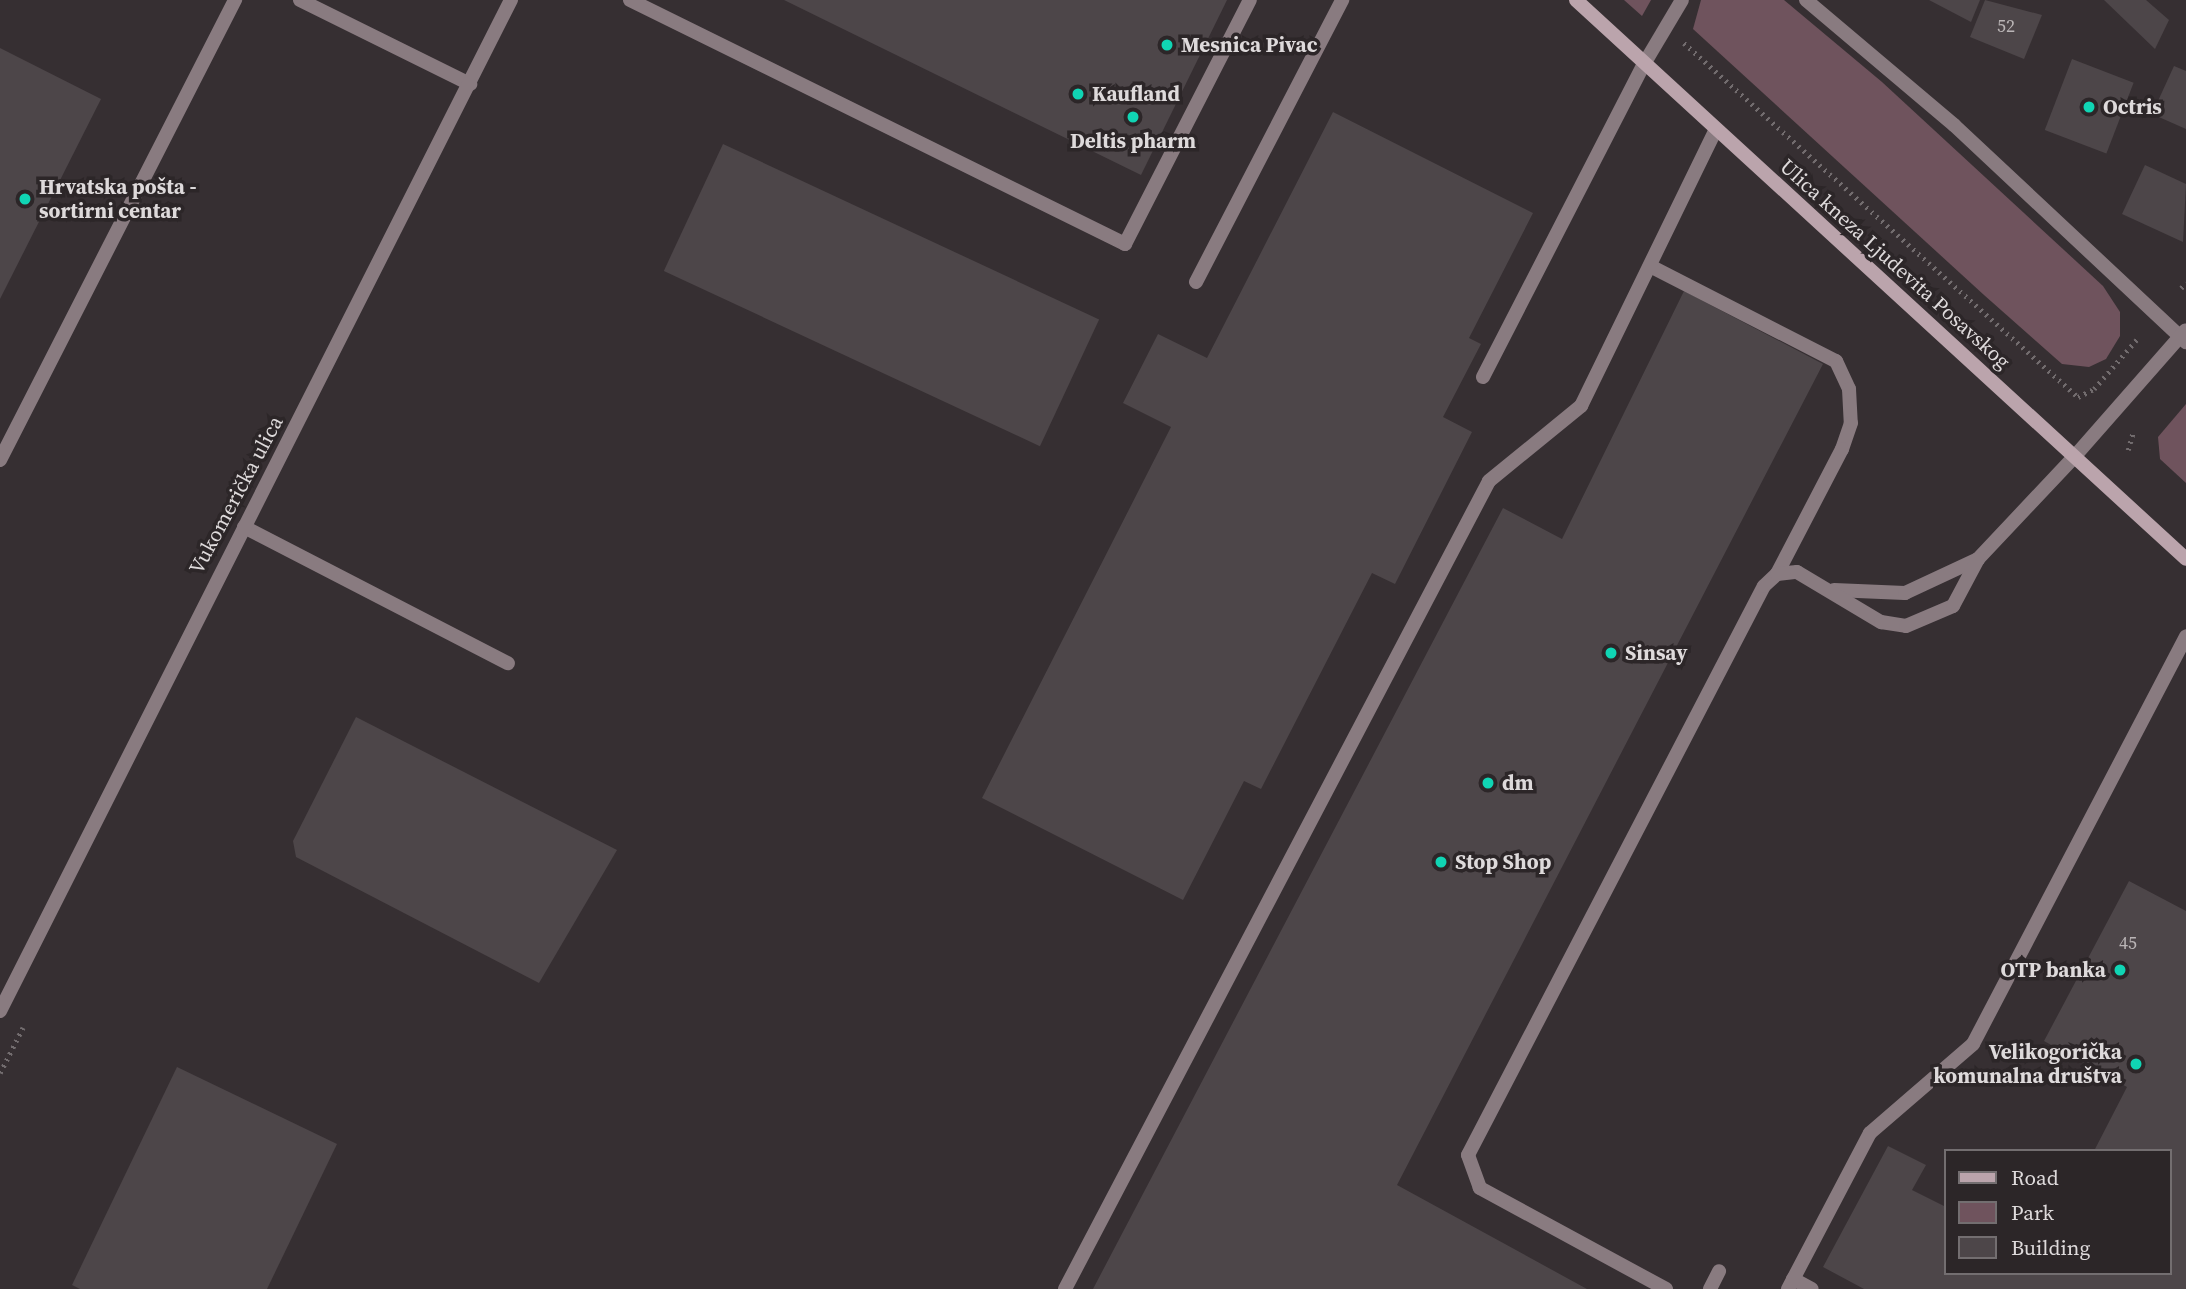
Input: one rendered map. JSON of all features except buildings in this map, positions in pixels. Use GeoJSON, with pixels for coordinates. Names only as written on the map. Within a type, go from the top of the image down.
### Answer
{"type":"FeatureCollection","features":[{"type":"Feature","properties":{"kind":"main road","name":"Ulica kneza Ljudevita Posavskog"},"geometry":{"type":"LineString","coordinates":[[1576,0],[2186,559]]}},
{"type":"Feature","properties":{"kind":"street"},"geometry":{"type":"LineString","coordinates":[[0,460],[235,0]]}},
{"type":"Feature","properties":{"kind":"street"},"geometry":{"type":"LineString","coordinates":[[300,0],[470,84]]}},
{"type":"Feature","properties":{"kind":"street","name":"Vukomerička ulica"},"geometry":{"type":"LineString","coordinates":[[0,1011],[511,0]]}},
{"type":"Feature","properties":{"kind":"street"},"geometry":{"type":"LineString","coordinates":[[629,0],[1125,244],[1250,0]]}},
{"type":"Feature","properties":{"kind":"street"},"geometry":{"type":"LineString","coordinates":[[1196,282],[1342,0]]}},
{"type":"Feature","properties":{"kind":"street"},"geometry":{"type":"LineString","coordinates":[[1483,377],[1644,64],[1682,0]]}},
{"type":"Feature","properties":{"kind":"street"},"geometry":{"type":"LineString","coordinates":[[1777,574],[1797,572],[1834,590],[1881,622],[1925,623],[1953,606],[1978,559],[2184,336],[1954,125],[1806,0]]}},
{"type":"Feature","properties":{"kind":"street"},"geometry":{"type":"LineString","coordinates":[[1065,1289],[1489,481],[1581,406],[1716,129]]}},
{"type":"Feature","properties":{"kind":"street"},"geometry":{"type":"LineString","coordinates":[[1650,265],[1836,361],[1849,389],[1851,423],[1842,449],[1777,574],[1758,598],[1468,1155],[1480,1188],[1666,1289]]}},
{"type":"Feature","properties":{"kind":"street"},"geometry":{"type":"LineString","coordinates":[[244,527],[508,663]]}},
{"type":"Feature","properties":{"kind":"street"},"geometry":{"type":"LineString","coordinates":[[1834,590],[1905,593],[1978,559]]}},
{"type":"Feature","properties":{"kind":"street"},"geometry":{"type":"LineString","coordinates":[[1812,1289],[1791,1284],[1870,1133],[1973,1044],[2186,636]]}},
{"type":"Feature","properties":{"kind":"street"},"geometry":{"type":"LineString","coordinates":[[1710,1289],[1719,1271]]}},
{"type":"Feature","properties":{"kind":"path"},"geometry":{"type":"LineString","coordinates":[[1666,29],[2078,397],[2094,389],[2138,338]]}},
{"type":"Feature","properties":{"kind":"path"},"geometry":{"type":"LineString","coordinates":[[2181,288],[2186,282]]}},
{"type":"Feature","properties":{"kind":"green space"},"geometry":{"type":"Polygon","coordinates":[[[1624,0],[1651,0],[1642,16],[1624,0]]]}},
{"type":"Feature","properties":{"kind":"green space"},"geometry":{"type":"Polygon","coordinates":[[[1701,0],[1784,0],[1882,82],[2103,286],[2120,312],[2120,336],[2106,359],[2089,367],[2062,364],[1984,295],[1693,29],[1701,0]]]}},
{"type":"Feature","properties":{"kind":"green space"},"geometry":{"type":"Polygon","coordinates":[[[2186,404],[2186,483],[2160,459],[2158,437],[2186,404]]]}},
{"type":"Feature","properties":{"kind":"place","name":"Mesnica Pivac"},"geometry":{"type":"Point","coordinates":[1167,45]}},
{"type":"Feature","properties":{"kind":"place","name":"Kaufland"},"geometry":{"type":"Point","coordinates":[1078,94]}},
{"type":"Feature","properties":{"kind":"place","name":"Octris"},"geometry":{"type":"Point","coordinates":[2089,107]}},
{"type":"Feature","properties":{"kind":"place","name":"Deltis pharm"},"geometry":{"type":"Point","coordinates":[1133,117]}},
{"type":"Feature","properties":{"kind":"place","name":"Hrvatska pošta - sortirni centar"},"geometry":{"type":"Point","coordinates":[25,199]}},
{"type":"Feature","properties":{"kind":"place","name":"Sinsay"},"geometry":{"type":"Point","coordinates":[1611,653]}},
{"type":"Feature","properties":{"kind":"place","name":"dm"},"geometry":{"type":"Point","coordinates":[1488,783]}},
{"type":"Feature","properties":{"kind":"place","name":"Stop Shop"},"geometry":{"type":"Point","coordinates":[1441,862]}},
{"type":"Feature","properties":{"kind":"place","name":"OTP banka"},"geometry":{"type":"Point","coordinates":[2120,970]}},
{"type":"Feature","properties":{"kind":"place","name":"Velikogorička komunalna društva"},"geometry":{"type":"Point","coordinates":[2136,1064]}}]}
